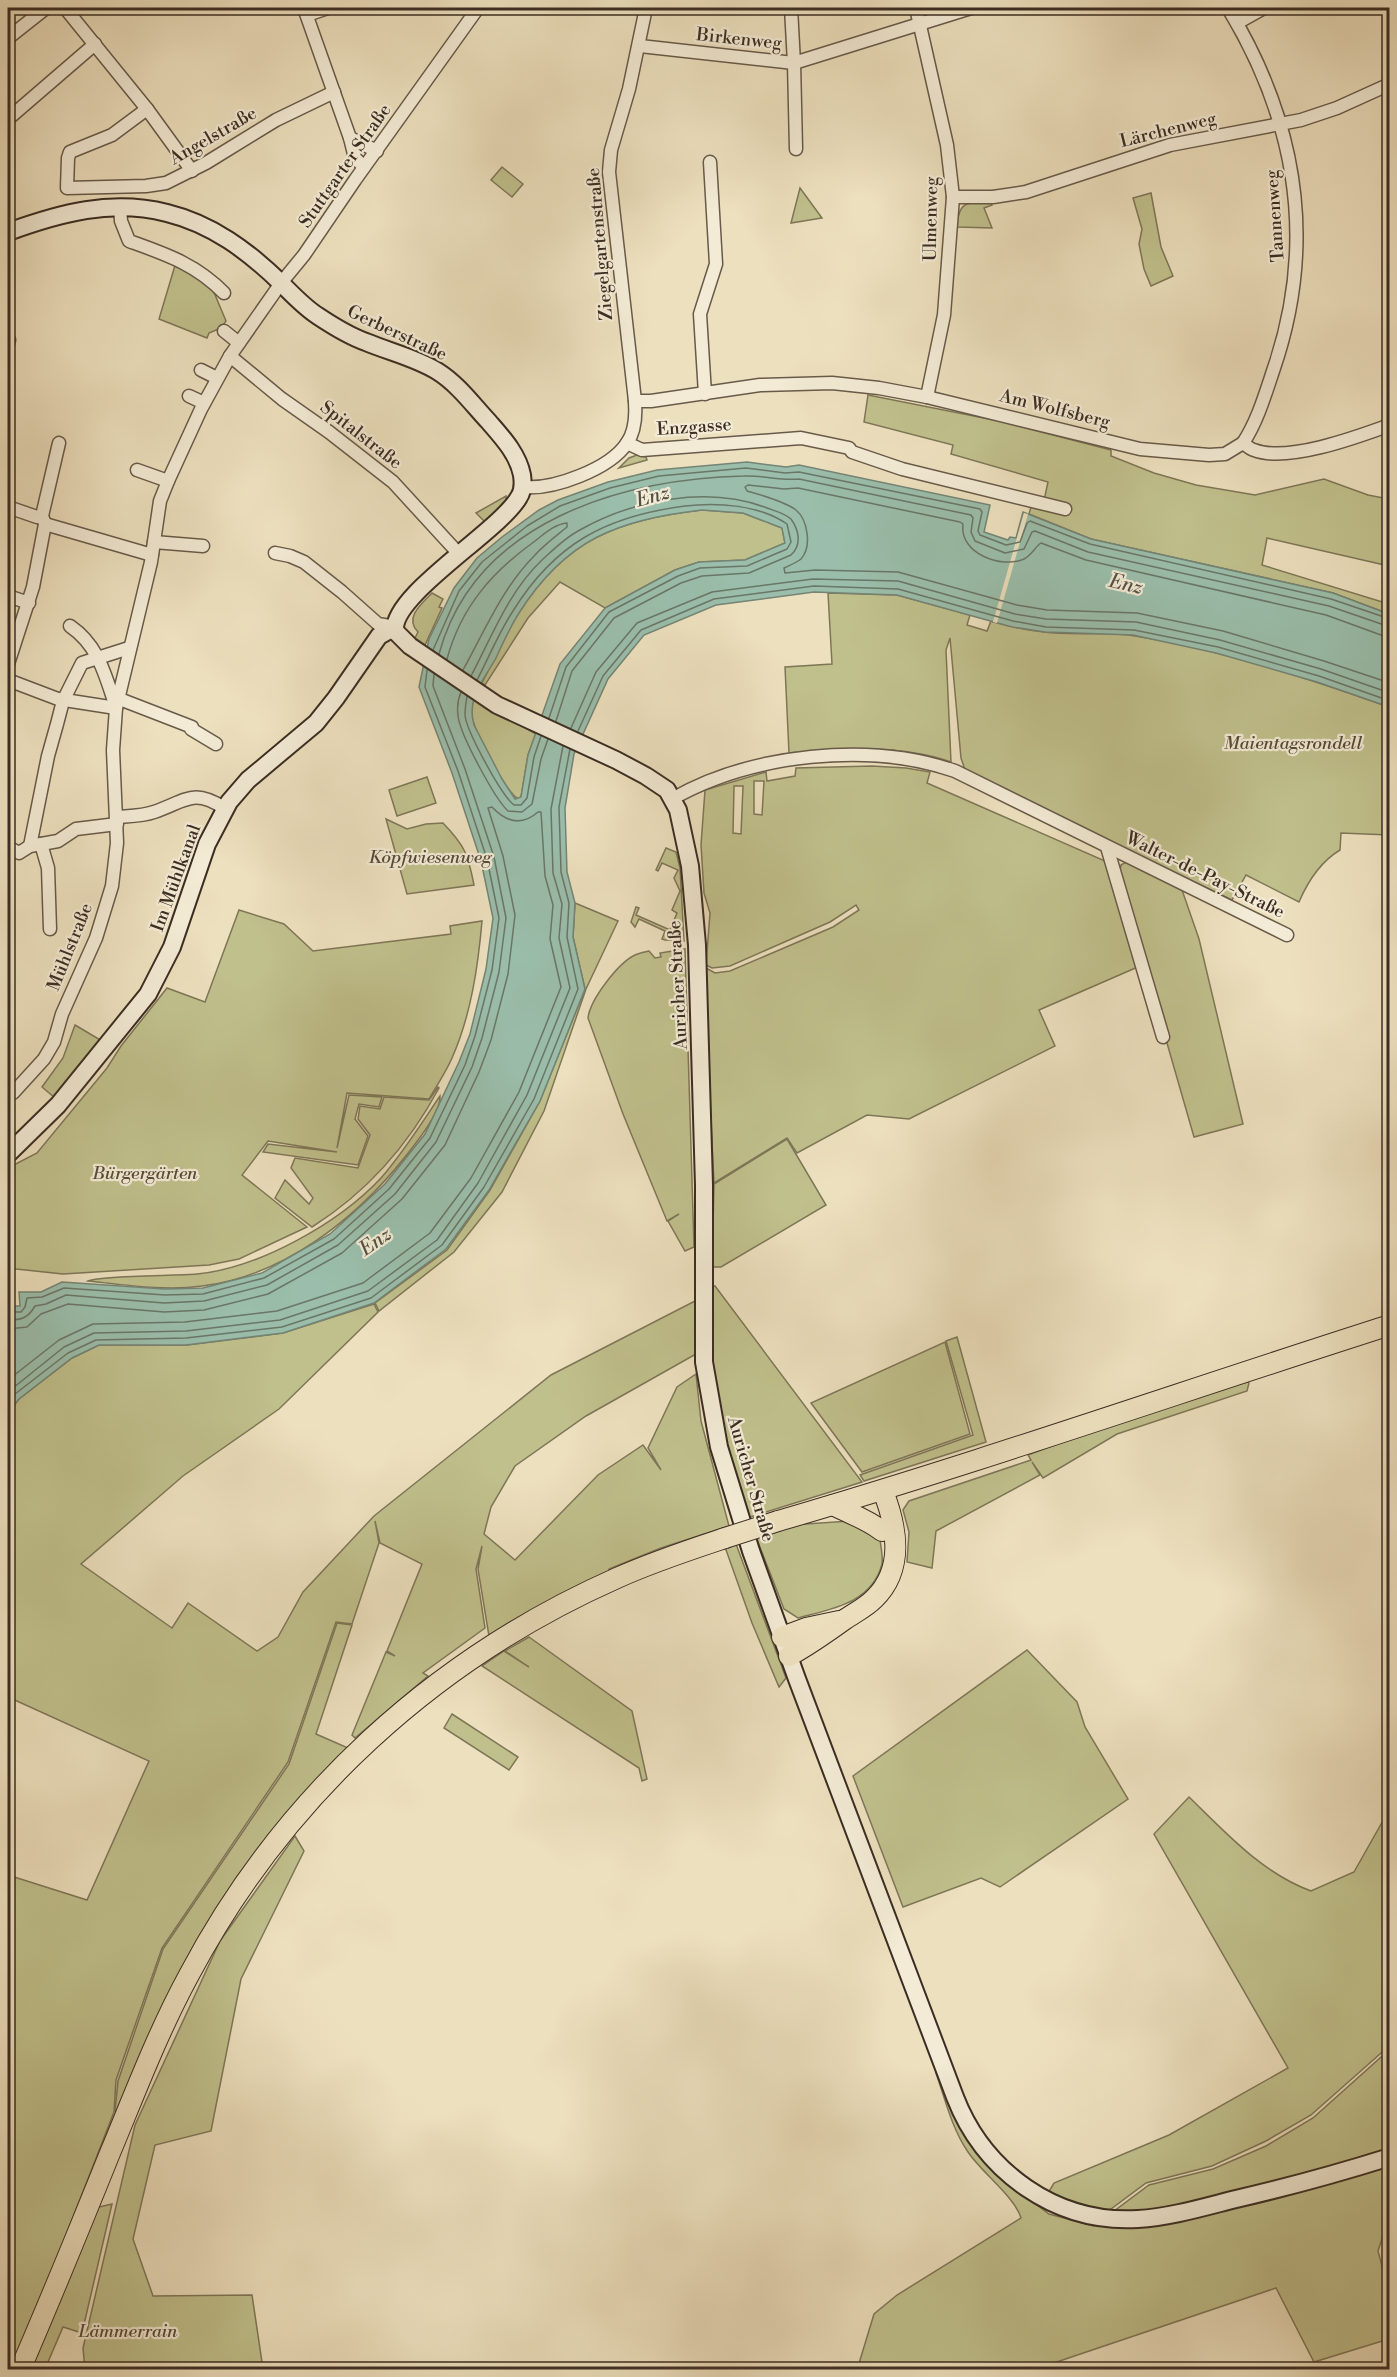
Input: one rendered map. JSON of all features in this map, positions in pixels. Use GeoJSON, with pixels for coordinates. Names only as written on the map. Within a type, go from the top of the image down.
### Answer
{"type":"FeatureCollection","features":[{"type":"Feature","properties":{"kind":"main road"},"geometry":{"type":"LineString","coordinates":[[20,2370],[144,2070],[188,1977],[233,1900],[291,1821],[331,1777],[383,1727],[424,1693],[481,1651],[545,1613],[647,1565],[1389,1325]]}},
{"type":"Feature","properties":{"kind":"main road"},"geometry":{"type":"LineString","coordinates":[[878,1492],[882,1531],[895,1558]]}},
{"type":"Feature","properties":{"kind":"main road"},"geometry":{"type":"LineString","coordinates":[[789,1656],[825,1635],[876,1598],[890,1580],[895,1558],[894,1526],[878,1492]]}},
{"type":"Feature","properties":{"kind":"main road"},"geometry":{"type":"LineString","coordinates":[[833,1505],[868,1520],[882,1531]]}},
{"type":"Feature","properties":{"kind":"main road"},"geometry":{"type":"LineString","coordinates":[[782,1637],[813,1626],[844,1620]]}},
{"type":"Feature","properties":{"kind":"street"},"geometry":{"type":"LineString","coordinates":[[8,38],[46,8]]}},
{"type":"Feature","properties":{"kind":"street"},"geometry":{"type":"LineString","coordinates":[[65,8],[147,109],[192,171]]}},
{"type":"Feature","properties":{"kind":"street"},"geometry":{"type":"LineString","coordinates":[[328,8],[306,11],[355,158],[364,167]]}},
{"type":"Feature","properties":{"kind":"street","name":"Stuttgarter Straße"},"geometry":{"type":"LineString","coordinates":[[120,702],[129,648],[139,618],[152,555],[160,501],[217,378],[281,283],[304,255],[478,8]]}},
{"type":"Feature","properties":{"kind":"street","name":"Ziegelgartenstraße"},"geometry":{"type":"LineString","coordinates":[[627,443],[633,424],[635,401],[609,172],[614,140],[624,111],[646,8]]}},
{"type":"Feature","properties":{"kind":"street"},"geometry":{"type":"LineString","coordinates":[[791,8],[796,149]]}},
{"type":"Feature","properties":{"kind":"street","name":"Ulmenweg"},"geometry":{"type":"LineString","coordinates":[[916,8],[947,145],[953,197],[944,315],[927,397]]}},
{"type":"Feature","properties":{"kind":"street","name":"Birkenweg"},"geometry":{"type":"LineString","coordinates":[[639,46],[794,63],[971,8]]}},
{"type":"Feature","properties":{"kind":"street","name":"Tannenweg"},"geometry":{"type":"LineString","coordinates":[[1228,8],[1258,68],[1280,124],[1288,153],[1295,199],[1297,268],[1293,298],[1281,349],[1262,403],[1243,443]]}},
{"type":"Feature","properties":{"kind":"street"},"geometry":{"type":"LineString","coordinates":[[1237,23],[1264,8]]}},
{"type":"Feature","properties":{"kind":"street"},"geometry":{"type":"LineString","coordinates":[[8,119],[95,44]]}},
{"type":"Feature","properties":{"kind":"street","name":"Lärchenweg"},"geometry":{"type":"LineString","coordinates":[[953,197],[993,197],[1026,192],[1170,145],[1280,124],[1337,108],[1389,84]]}},
{"type":"Feature","properties":{"kind":"street","name":"Angelstraße"},"geometry":{"type":"LineString","coordinates":[[147,109],[112,135],[70,152],[67,188],[146,186],[166,183],[192,171],[276,120],[334,92]]}},
{"type":"Feature","properties":{"kind":"street"},"geometry":{"type":"LineString","coordinates":[[350,138],[377,151]]}},
{"type":"Feature","properties":{"kind":"street"},"geometry":{"type":"LineString","coordinates":[[705,394],[700,314],[716,264],[710,162]]}},
{"type":"Feature","properties":{"kind":"street"},"geometry":{"type":"LineString","coordinates":[[120,207],[121,221],[129,241],[179,259],[208,276],[224,292]]}},
{"type":"Feature","properties":{"kind":"street","name":"Gerberstraße"},"geometry":{"type":"LineString","coordinates":[[8,232],[71,211],[120,207],[145,208],[167,213],[207,227],[239,247],[312,312],[345,333],[423,364],[445,376],[502,437],[518,462],[523,487]]}},
{"type":"Feature","properties":{"kind":"street"},"geometry":{"type":"LineString","coordinates":[[224,331],[239,343]]}},
{"type":"Feature","properties":{"kind":"street","name":"Spitalstraße"},"geometry":{"type":"LineString","coordinates":[[230,356],[280,397],[393,482],[459,554]]}},
{"type":"Feature","properties":{"kind":"street"},"geometry":{"type":"LineString","coordinates":[[201,370],[217,378]]}},
{"type":"Feature","properties":{"kind":"street","name":"Am Wolfsberg"},"geometry":{"type":"LineString","coordinates":[[635,401],[651,401],[760,385],[831,383],[879,388],[927,397],[1140,449],[1209,455],[1225,454],[1243,443]]}},
{"type":"Feature","properties":{"kind":"street"},"geometry":{"type":"LineString","coordinates":[[189,396],[203,406]]}},
{"type":"Feature","properties":{"kind":"street"},"geometry":{"type":"LineString","coordinates":[[1243,443],[1261,452],[1295,451],[1329,445],[1389,425]]}},
{"type":"Feature","properties":{"kind":"street","name":"Enzgasse"},"geometry":{"type":"LineString","coordinates":[[627,443],[642,450],[807,438],[849,448],[861,455],[902,469],[1065,509]]}},
{"type":"Feature","properties":{"kind":"street"},"geometry":{"type":"LineString","coordinates":[[8,664],[28,603],[59,443]]}},
{"type":"Feature","properties":{"kind":"street"},"geometry":{"type":"LineString","coordinates":[[395,627],[398,615],[459,554],[507,512],[520,496],[523,487],[539,489],[581,475],[606,463],[627,443]]}},
{"type":"Feature","properties":{"kind":"street"},"geometry":{"type":"LineString","coordinates":[[137,470],[168,481]]}},
{"type":"Feature","properties":{"kind":"street"},"geometry":{"type":"LineString","coordinates":[[8,507],[152,555]]}},
{"type":"Feature","properties":{"kind":"street"},"geometry":{"type":"LineString","coordinates":[[154,542],[203,546]]}},
{"type":"Feature","properties":{"kind":"street","name":"Auricher Straße"},"geometry":{"type":"LineString","coordinates":[[275,553],[304,562],[378,624],[395,627],[401,639],[497,705],[639,772],[667,790],[672,799],[682,825],[690,866],[697,945],[704,1185],[704,1362],[718,1447],[751,1551],[782,1637],[959,2109],[982,2147],[1012,2179],[1044,2199],[1073,2211],[1107,2218],[1140,2219],[1168,2215],[1293,2186],[1389,2157]]}},
{"type":"Feature","properties":{"kind":"street"},"geometry":{"type":"LineString","coordinates":[[8,596],[28,603]]}},
{"type":"Feature","properties":{"kind":"street"},"geometry":{"type":"LineString","coordinates":[[70,626],[99,657],[120,702]]}},
{"type":"Feature","properties":{"kind":"street","name":"Im Mühlkanal"},"geometry":{"type":"LineString","coordinates":[[8,1154],[58,1105],[148,994],[172,947],[207,844],[234,802],[258,771],[289,748],[316,723],[379,636],[395,627]]}},
{"type":"Feature","properties":{"kind":"street"},"geometry":{"type":"LineString","coordinates":[[30,848],[61,700],[82,663],[129,648]]}},
{"type":"Feature","properties":{"kind":"street"},"geometry":{"type":"LineString","coordinates":[[8,680],[61,700],[120,702],[192,727],[191,729],[216,744]]}},
{"type":"Feature","properties":{"kind":"street","name":"Mühlstraße"},"geometry":{"type":"LineString","coordinates":[[13,1093],[44,1059],[54,1042],[62,1014],[96,938],[114,880],[117,820],[114,765],[120,702]]}},
{"type":"Feature","properties":{"kind":"street","name":"Walter-de-Pay-Straße"},"geometry":{"type":"LineString","coordinates":[[672,799],[695,786],[771,763],[822,756],[891,756],[932,763],[955,771],[1287,935]]}},
{"type":"Feature","properties":{"kind":"street"},"geometry":{"type":"LineString","coordinates":[[8,847],[30,848],[58,841],[76,829],[150,813],[191,797],[199,796],[234,802]]}},
{"type":"Feature","properties":{"kind":"street","name":"Walter-de-Pay-Straße"},"geometry":{"type":"LineString","coordinates":[[1107,847],[1163,1037]]}},
{"type":"Feature","properties":{"kind":"street"},"geometry":{"type":"LineString","coordinates":[[30,848],[48,868],[50,929]]}},
{"type":"Feature","properties":{"kind":"green space"},"geometry":{"type":"Polygon","coordinates":[[[502,167],[523,184],[512,197],[491,180],[502,167]]]}},
{"type":"Feature","properties":{"kind":"green space"},"geometry":{"type":"Polygon","coordinates":[[[800,188],[822,218],[791,223],[800,188]]]}},
{"type":"Feature","properties":{"kind":"green space"},"geometry":{"type":"Polygon","coordinates":[[[1151,193],[1161,247],[1173,276],[1151,286],[1144,269],[1139,244],[1142,229],[1133,198],[1151,193]]]}},
{"type":"Feature","properties":{"kind":"green space"},"geometry":{"type":"Polygon","coordinates":[[[990,201],[992,205],[984,208],[992,228],[957,227],[959,212],[962,208],[970,203],[990,201]]]}},
{"type":"Feature","properties":{"kind":"green space"},"geometry":{"type":"Polygon","coordinates":[[[176,262],[208,278],[226,321],[221,328],[209,333],[207,338],[159,319],[176,262]]]}},
{"type":"Feature","properties":{"kind":"green space"},"geometry":{"type":"Polygon","coordinates":[[[868,395],[999,421],[1111,450],[1111,456],[1154,473],[1196,485],[1255,495],[1324,479],[1368,495],[1389,499],[1389,566],[1267,538],[1262,565],[1389,604],[1389,614],[1333,593],[1091,539],[1029,514],[1031,507],[1042,510],[1048,482],[951,454],[953,445],[864,422],[868,395]]]}},
{"type":"Feature","properties":{"kind":"green space"},"geometry":{"type":"Polygon","coordinates":[[[637,455],[646,457],[647,460],[619,468],[629,458],[637,455]]]}},
{"type":"Feature","properties":{"kind":"green space"},"geometry":{"type":"Polygon","coordinates":[[[506,496],[506,503],[485,522],[476,513],[506,496]]]}},
{"type":"Feature","properties":{"kind":"green space"},"geometry":{"type":"Polygon","coordinates":[[[702,510],[743,513],[782,528],[785,543],[745,560],[699,562],[675,570],[605,608],[560,582],[528,618],[485,685],[482,683],[518,614],[536,588],[575,551],[619,528],[644,520],[702,510]]]}},
{"type":"Feature","properties":{"kind":"green space"},"geometry":{"type":"Polygon","coordinates":[[[432,593],[443,599],[439,607],[442,608],[425,645],[415,638],[418,632],[414,627],[413,616],[432,593]]]}},
{"type":"Feature","properties":{"kind":"green space","name":"Maientagsrondell"},"geometry":{"type":"Polygon","coordinates":[[[828,593],[897,595],[970,615],[967,625],[987,631],[991,621],[1044,632],[1124,635],[1168,642],[1264,666],[1389,707],[1389,835],[1341,833],[1340,850],[1326,860],[1315,873],[1299,902],[1246,875],[1232,900],[966,773],[961,758],[950,638],[946,650],[951,762],[911,752],[891,750],[850,749],[789,753],[785,667],[832,664],[828,593]]]}},
{"type":"Feature","properties":{"kind":"green space"},"geometry":{"type":"Polygon","coordinates":[[[472,698],[536,734],[528,755],[519,799],[507,787],[479,736],[472,717],[472,698]]]}},
{"type":"Feature","properties":{"kind":"green space"},"geometry":{"type":"Polygon","coordinates":[[[872,766],[930,772],[927,783],[1105,861],[1140,966],[1039,1010],[1055,1046],[909,1119],[867,1115],[797,1153],[787,1138],[714,1183],[704,980],[706,968],[715,973],[730,971],[833,927],[859,910],[856,905],[830,922],[730,966],[712,968],[706,965],[710,913],[704,893],[701,845],[705,790],[766,772],[767,781],[795,776],[796,768],[872,766]],[[754,781],[754,814],[762,815],[764,781],[754,781]],[[734,786],[733,833],[741,834],[743,786],[734,786]]]}},
{"type":"Feature","properties":{"kind":"green space"},"geometry":{"type":"Polygon","coordinates":[[[427,777],[436,803],[397,816],[389,790],[427,777]]]}},
{"type":"Feature","properties":{"kind":"green space","name":"Köpfwiesenweg"},"geometry":{"type":"Polygon","coordinates":[[[386,819],[407,829],[426,824],[443,823],[464,851],[470,865],[474,885],[407,894],[386,819]]]}},
{"type":"Feature","properties":{"kind":"green space"},"geometry":{"type":"Polygon","coordinates":[[[666,848],[676,852],[680,868],[684,941],[662,939],[665,931],[639,919],[635,927],[631,922],[636,907],[639,908],[636,915],[670,930],[677,913],[672,910],[680,891],[674,878],[678,870],[662,863],[658,871],[656,870],[666,848]]]}},
{"type":"Feature","properties":{"kind":"green space"},"geometry":{"type":"Polygon","coordinates":[[[1126,862],[1181,887],[1199,939],[1243,1124],[1194,1137],[1119,876],[1121,865],[1126,862]]]}},
{"type":"Feature","properties":{"kind":"green space"},"geometry":{"type":"Polygon","coordinates":[[[575,903],[618,921],[586,989],[544,1111],[502,1192],[454,1252],[379,1311],[375,1303],[447,1250],[490,1190],[540,1101],[585,989],[573,937],[575,903]]]}},
{"type":"Feature","properties":{"kind":"green space","name":"Bürgergärten"},"geometry":{"type":"Polygon","coordinates":[[[239,910],[284,924],[313,951],[451,934],[450,926],[482,921],[476,973],[459,1042],[450,1063],[429,1099],[347,1093],[337,1148],[349,1095],[382,1097],[379,1107],[359,1104],[355,1119],[368,1136],[358,1165],[263,1152],[268,1144],[337,1152],[268,1141],[242,1175],[307,1227],[239,1259],[209,1265],[63,1274],[16,1269],[8,1266],[12,1198],[8,1188],[8,1168],[37,1153],[107,1068],[121,1046],[167,988],[205,1002],[239,910]]]}},
{"type":"Feature","properties":{"kind":"green space"},"geometry":{"type":"Polygon","coordinates":[[[685,949],[694,1247],[685,1251],[668,1221],[679,1214],[667,1221],[623,1114],[588,1018],[599,992],[628,959],[649,951],[655,958],[661,957],[660,953],[685,949]]]}},
{"type":"Feature","properties":{"kind":"green space"},"geometry":{"type":"Polygon","coordinates":[[[75,1025],[102,1041],[55,1098],[42,1087],[63,1058],[75,1025]]]}},
{"type":"Feature","properties":{"kind":"green space"},"geometry":{"type":"Polygon","coordinates":[[[438,1087],[414,1129],[385,1166],[332,1214],[312,1227],[275,1198],[285,1180],[309,1204],[313,1198],[291,1168],[295,1158],[358,1168],[370,1135],[358,1119],[360,1106],[380,1109],[384,1097],[429,1100],[438,1087]]]}},
{"type":"Feature","properties":{"kind":"green space"},"geometry":{"type":"Polygon","coordinates":[[[440,1096],[427,1127],[385,1180],[340,1223],[289,1257],[232,1280],[202,1286],[160,1288],[88,1281],[122,1277],[197,1274],[221,1270],[246,1263],[296,1241],[343,1211],[381,1178],[440,1096]]]}},
{"type":"Feature","properties":{"kind":"green space"},"geometry":{"type":"Polygon","coordinates":[[[787,1139],[826,1205],[721,1267],[712,1267],[714,1184],[787,1139]]]}},
{"type":"Feature","properties":{"kind":"green space"},"geometry":{"type":"Polygon","coordinates":[[[715,1286],[862,1482],[747,1518],[724,1445],[711,1358],[712,1287],[715,1286]]]}},
{"type":"Feature","properties":{"kind":"green space"},"geometry":{"type":"Polygon","coordinates":[[[695,1301],[696,1354],[586,1416],[515,1466],[491,1507],[484,1534],[515,1560],[598,1475],[643,1445],[661,1470],[648,1448],[677,1387],[696,1374],[701,1421],[729,1526],[661,1548],[609,1569],[609,1572],[544,1604],[489,1636],[478,1569],[482,1546],[476,1569],[485,1628],[423,1673],[428,1676],[355,1738],[352,1735],[386,1652],[395,1656],[387,1651],[422,1564],[380,1543],[375,1521],[379,1543],[352,1624],[336,1622],[288,1762],[162,1948],[116,2080],[114,2112],[33,2320],[10,2370],[8,2369],[8,1875],[87,1900],[149,1761],[8,1697],[8,1635],[13,1630],[8,1626],[8,1413],[19,1399],[72,1358],[99,1345],[187,1345],[283,1333],[374,1304],[378,1312],[279,1409],[183,1476],[81,1564],[172,1628],[188,1603],[257,1651],[278,1637],[303,1592],[374,1516],[551,1375],[695,1301]]]}},
{"type":"Feature","properties":{"kind":"green space"},"geometry":{"type":"Polygon","coordinates":[[[957,1337],[986,1442],[864,1481],[860,1475],[973,1435],[946,1341],[957,1337]]]}},
{"type":"Feature","properties":{"kind":"green space"},"geometry":{"type":"Polygon","coordinates":[[[945,1342],[970,1434],[862,1472],[811,1403],[945,1342]]]}},
{"type":"Feature","properties":{"kind":"green space"},"geometry":{"type":"Polygon","coordinates":[[[1244,1379],[1249,1383],[1247,1391],[1117,1434],[1043,1478],[1032,1462],[1040,1475],[936,1531],[932,1568],[907,1562],[909,1532],[903,1510],[909,1501],[1031,1460],[1028,1455],[1121,1420],[1244,1379]]]}},
{"type":"Feature","properties":{"kind":"green space"},"geometry":{"type":"Polygon","coordinates":[[[850,1521],[880,1540],[882,1564],[877,1577],[869,1588],[849,1602],[798,1618],[784,1609],[756,1537],[791,1525],[850,1521]]]}},
{"type":"Feature","properties":{"kind":"green space"},"geometry":{"type":"Polygon","coordinates":[[[736,1544],[786,1678],[779,1687],[752,1623],[725,1547],[736,1544]]]}},
{"type":"Feature","properties":{"kind":"green space"},"geometry":{"type":"Polygon","coordinates":[[[337,1623],[352,1625],[316,1734],[348,1748],[267,1837],[222,1901],[118,2113],[115,2111],[118,2081],[163,1949],[289,1764],[337,1623]]]}},
{"type":"Feature","properties":{"kind":"green space"},"geometry":{"type":"Polygon","coordinates":[[[529,1637],[632,1711],[647,1779],[642,1781],[639,1768],[482,1666],[504,1651],[529,1667],[505,1651],[529,1637]]]}},
{"type":"Feature","properties":{"kind":"green space"},"geometry":{"type":"Polygon","coordinates":[[[1027,1650],[1077,1702],[1085,1727],[1128,1799],[1000,1887],[981,1878],[903,1907],[853,1776],[1027,1650]]]}},
{"type":"Feature","properties":{"kind":"green space"},"geometry":{"type":"Polygon","coordinates":[[[452,1714],[518,1757],[509,1770],[444,1728],[452,1714]]]}},
{"type":"Feature","properties":{"kind":"green space"},"geometry":{"type":"Polygon","coordinates":[[[1189,1797],[1231,1838],[1261,1863],[1276,1874],[1311,1891],[1354,1872],[1389,1810],[1389,2046],[1311,2115],[1266,2141],[1212,2166],[1146,2183],[1107,2212],[1048,2193],[1054,2183],[1169,2135],[1288,2068],[1154,1834],[1189,1797]]]}},
{"type":"Feature","properties":{"kind":"green space","name":"Lämmerrain"},"geometry":{"type":"Polygon","coordinates":[[[295,1836],[304,1851],[241,1979],[211,2131],[155,2145],[133,2239],[153,2296],[252,2295],[263,2369],[85,2369],[83,2348],[135,2125],[220,1941],[295,1836]]]}},
{"type":"Feature","properties":{"kind":"green space"},"geometry":{"type":"Polygon","coordinates":[[[1389,2050],[1389,2218],[1378,2251],[1389,2292],[1389,2339],[1314,2362],[1276,2288],[1036,2369],[857,2370],[874,2314],[897,2295],[1021,2218],[1005,2193],[974,2160],[962,2143],[949,2114],[936,2073],[939,2071],[969,2140],[997,2175],[1049,2214],[1094,2226],[1149,2185],[1213,2169],[1266,2146],[1313,2118],[1389,2050]]]}},
{"type":"Feature","properties":{"kind":"green space"},"geometry":{"type":"Polygon","coordinates":[[[112,2204],[82,2333],[63,2327],[45,2369],[25,2370],[95,2208],[112,2204]]]}},
{"type":"Feature","properties":{"kind":"water","name":"Enz"},"geometry":{"type":"Polygon","coordinates":[[[747,462],[786,467],[799,465],[990,505],[984,532],[1008,540],[1010,537],[1016,538],[1023,512],[1091,539],[1333,593],[1389,614],[1389,707],[1317,682],[1216,653],[1133,635],[1045,632],[1012,627],[897,595],[814,592],[716,605],[644,635],[608,679],[574,754],[565,808],[567,872],[575,903],[573,937],[585,989],[540,1101],[489,1190],[446,1249],[374,1303],[283,1333],[186,1345],[99,1345],[72,1358],[19,1399],[8,1413],[8,1306],[20,1306],[19,1292],[41,1292],[62,1282],[165,1289],[203,1288],[262,1273],[330,1234],[385,1184],[425,1134],[470,1034],[486,969],[493,918],[481,861],[452,773],[419,687],[429,639],[454,588],[477,558],[502,537],[539,510],[558,500],[608,482],[657,470],[747,462]],[[702,510],[672,514],[619,527],[575,551],[555,567],[537,588],[519,613],[478,690],[472,706],[474,725],[515,799],[521,797],[528,755],[560,664],[605,608],[675,570],[699,562],[745,560],[785,543],[782,528],[743,513],[702,510]]]}},
{"type":"Feature","properties":{"kind":"pier"},"geometry":{"type":"Polygon","coordinates":[[[1024,513],[1028,514],[997,623],[993,622],[1024,513]]]}}]}
